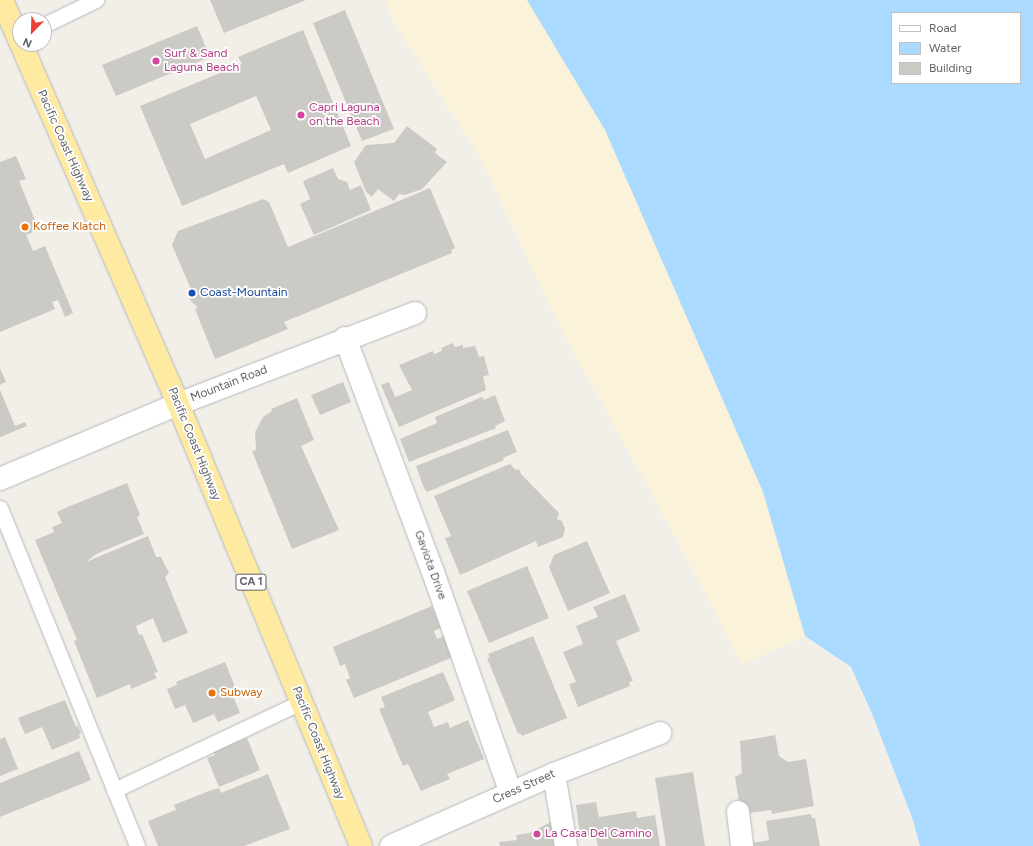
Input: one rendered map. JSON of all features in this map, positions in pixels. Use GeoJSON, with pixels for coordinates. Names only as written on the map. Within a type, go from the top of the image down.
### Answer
{"type":"FeatureCollection","features":[{"type":"Feature","properties":{"kind":"highway","name":"Pacific Coast Highway"},"geometry":{"type":"LineString","coordinates":[[2,0],[12,22]]}},
{"type":"Feature","properties":{"kind":"highway","name":"Pacific Coast Highway"},"geometry":{"type":"LineString","coordinates":[[25,52],[178,404],[300,702],[361,846]]}},
{"type":"Feature","properties":{"kind":"street","name":"Mountain Road"},"geometry":{"type":"LineString","coordinates":[[0,479],[178,404],[345,338],[415,313]]}},
{"type":"Feature","properties":{"kind":"street","name":"Gaviota Drive"},"geometry":{"type":"LineString","coordinates":[[345,338],[432,572],[511,793]]}},
{"type":"Feature","properties":{"kind":"street","name":"Cress Street"},"geometry":{"type":"LineString","coordinates":[[391,846],[554,774],[660,733]]}},
{"type":"Feature","properties":{"kind":"street"},"geometry":{"type":"LineString","coordinates":[[554,774],[566,846]]}},
{"type":"Feature","properties":{"kind":"street"},"geometry":{"type":"LineString","coordinates":[[738,812],[742,846]]}},
{"type":"Feature","properties":{"kind":"lane"},"geometry":{"type":"LineString","coordinates":[[52,20],[96,0]]}},
{"type":"Feature","properties":{"kind":"lane"},"geometry":{"type":"LineString","coordinates":[[0,508],[137,846]]}},
{"type":"Feature","properties":{"kind":"lane"},"geometry":{"type":"LineString","coordinates":[[114,790],[300,702]]}},
{"type":"Feature","properties":{"kind":"sand"},"geometry":{"type":"Polygon","coordinates":[[[385,0],[527,0],[605,130],[764,492],[805,636],[744,663],[737,655],[674,534],[564,334],[479,156],[395,24],[385,0]]]}},
{"type":"Feature","properties":{"kind":"water"},"geometry":{"type":"Polygon","coordinates":[[[527,0],[1033,0],[1033,846],[920,846],[913,820],[873,716],[851,667],[805,636],[763,492],[605,130],[527,0]]]}},
{"type":"Feature","properties":{"kind":"building","name":"Surf & Sand Laguna Beach"},"geometry":{"type":"Polygon","coordinates":[[[210,0],[306,0],[224,33],[210,0]]]}},
{"type":"Feature","properties":{"kind":"building"},"geometry":{"type":"Polygon","coordinates":[[[345,10],[394,129],[362,141],[313,23],[345,10]]]}},
{"type":"Feature","properties":{"kind":"building","name":"Surf & Sand Laguna Beach"},"geometry":{"type":"Polygon","coordinates":[[[197,26],[210,57],[116,96],[102,65],[197,26]]]}},
{"type":"Feature","properties":{"kind":"building","name":"Capri Laguna on the Beach"},"geometry":{"type":"Polygon","coordinates":[[[303,30],[351,146],[288,173],[284,164],[182,206],[140,106],[242,64],[238,57],[303,30]],[[256,96],[190,124],[205,159],[271,130],[256,96]]]}},
{"type":"Feature","properties":{"kind":"building"},"geometry":{"type":"Polygon","coordinates":[[[407,126],[437,149],[435,153],[447,162],[422,189],[405,195],[399,194],[394,201],[378,189],[372,197],[366,192],[354,162],[366,145],[394,143],[407,126]]]}},
{"type":"Feature","properties":{"kind":"building"},"geometry":{"type":"Polygon","coordinates":[[[16,156],[26,179],[19,181],[39,230],[26,235],[33,251],[45,246],[73,313],[65,317],[58,300],[52,302],[55,309],[0,332],[0,162],[16,156]]]}},
{"type":"Feature","properties":{"kind":"building"},"geometry":{"type":"Polygon","coordinates":[[[333,168],[338,179],[347,182],[350,190],[361,185],[371,210],[314,235],[300,204],[310,199],[303,181],[333,168]]]}},
{"type":"Feature","properties":{"kind":"building"},"geometry":{"type":"Polygon","coordinates":[[[430,188],[455,248],[451,250],[452,253],[284,322],[288,329],[215,359],[195,309],[198,308],[190,300],[190,287],[172,245],[178,231],[263,199],[269,202],[288,247],[430,188]]]}},
{"type":"Feature","properties":{"kind":"building"},"geometry":{"type":"Polygon","coordinates":[[[453,343],[455,347],[463,345],[463,348],[475,346],[479,357],[484,356],[489,375],[483,376],[486,390],[399,427],[381,385],[389,382],[395,397],[412,390],[399,365],[433,351],[434,354],[442,351],[441,348],[453,343]]]}},
{"type":"Feature","properties":{"kind":"building"},"geometry":{"type":"Polygon","coordinates":[[[0,368],[6,382],[0,385],[0,368]]]}},
{"type":"Feature","properties":{"kind":"building"},"geometry":{"type":"Polygon","coordinates":[[[343,382],[351,402],[320,415],[311,395],[343,382]]]}},
{"type":"Feature","properties":{"kind":"building"},"geometry":{"type":"Polygon","coordinates":[[[0,390],[15,426],[25,422],[27,426],[0,437],[0,390]]]}},
{"type":"Feature","properties":{"kind":"building"},"geometry":{"type":"Polygon","coordinates":[[[495,395],[505,421],[495,426],[496,428],[409,462],[400,439],[437,423],[435,417],[482,397],[484,400],[495,395]]]}},
{"type":"Feature","properties":{"kind":"building"},"geometry":{"type":"Polygon","coordinates":[[[297,398],[314,440],[301,446],[339,530],[292,549],[252,451],[256,450],[255,432],[263,417],[272,411],[271,409],[297,398]]]}},
{"type":"Feature","properties":{"kind":"building"},"geometry":{"type":"Polygon","coordinates":[[[508,430],[517,452],[503,458],[504,460],[427,492],[424,488],[416,466],[508,430]]]}},
{"type":"Feature","properties":{"kind":"building"},"geometry":{"type":"Polygon","coordinates":[[[510,464],[516,470],[519,469],[521,474],[559,513],[557,519],[562,521],[565,529],[563,537],[538,547],[536,541],[460,575],[445,538],[451,536],[434,496],[510,464]]]}},
{"type":"Feature","properties":{"kind":"building"},"geometry":{"type":"Polygon","coordinates":[[[127,483],[140,515],[137,517],[144,534],[96,554],[86,562],[148,536],[156,557],[161,557],[169,573],[165,577],[188,633],[163,643],[153,618],[136,626],[139,635],[142,634],[158,672],[154,673],[157,678],[131,689],[130,684],[97,698],[74,641],[77,640],[35,540],[54,532],[52,527],[62,523],[57,512],[127,483]]]}},
{"type":"Feature","properties":{"kind":"building"},"geometry":{"type":"Polygon","coordinates":[[[587,541],[610,593],[568,611],[549,567],[554,555],[587,541]]]}},
{"type":"Feature","properties":{"kind":"building"},"geometry":{"type":"Polygon","coordinates":[[[527,566],[549,618],[489,643],[467,591],[527,566]]]}},
{"type":"Feature","properties":{"kind":"building"},"geometry":{"type":"Polygon","coordinates":[[[625,594],[640,631],[616,641],[633,681],[629,682],[630,686],[578,707],[569,684],[576,682],[563,652],[583,644],[576,626],[598,617],[593,607],[625,594]]]}},
{"type":"Feature","properties":{"kind":"building"},"geometry":{"type":"Polygon","coordinates":[[[432,606],[441,628],[434,631],[437,639],[444,636],[453,657],[354,698],[346,680],[350,678],[345,664],[340,666],[333,647],[432,606]]]}},
{"type":"Feature","properties":{"kind":"building"},"geometry":{"type":"Polygon","coordinates":[[[533,636],[567,718],[522,736],[520,733],[518,734],[487,658],[490,657],[488,654],[533,636]]]}},
{"type":"Feature","properties":{"kind":"building"},"geometry":{"type":"Polygon","coordinates":[[[225,662],[236,689],[231,691],[240,713],[218,722],[214,714],[193,723],[185,705],[175,709],[167,689],[177,685],[176,682],[225,662]]]}},
{"type":"Feature","properties":{"kind":"building"},"geometry":{"type":"Polygon","coordinates":[[[443,672],[455,700],[428,712],[434,727],[448,722],[450,728],[468,720],[484,759],[447,774],[450,779],[421,791],[408,764],[403,766],[379,709],[385,707],[381,697],[443,672]]]}},
{"type":"Feature","properties":{"kind":"building"},"geometry":{"type":"Polygon","coordinates":[[[65,700],[76,727],[78,726],[81,733],[79,734],[80,738],[52,750],[42,727],[25,734],[18,718],[65,700]]]}},
{"type":"Feature","properties":{"kind":"building"},"geometry":{"type":"Polygon","coordinates":[[[775,735],[779,756],[788,762],[806,759],[814,806],[772,814],[771,810],[741,814],[735,777],[742,773],[740,741],[775,735]]]}},
{"type":"Feature","properties":{"kind":"building"},"geometry":{"type":"Polygon","coordinates":[[[5,737],[18,769],[0,776],[0,739],[5,737]]]}},
{"type":"Feature","properties":{"kind":"building"},"geometry":{"type":"Polygon","coordinates":[[[247,738],[260,770],[219,787],[207,758],[215,755],[213,751],[247,738]]]}},
{"type":"Feature","properties":{"kind":"building"},"geometry":{"type":"Polygon","coordinates":[[[79,751],[91,780],[0,817],[0,783],[79,751]]]}},
{"type":"Feature","properties":{"kind":"building"},"geometry":{"type":"Polygon","coordinates":[[[693,772],[705,846],[666,846],[655,778],[693,772]]]}},
{"type":"Feature","properties":{"kind":"building"},"geometry":{"type":"Polygon","coordinates":[[[268,774],[290,829],[244,846],[158,846],[148,821],[176,810],[174,805],[209,791],[219,788],[221,793],[268,774]]]}},
{"type":"Feature","properties":{"kind":"building"},"geometry":{"type":"Polygon","coordinates":[[[596,802],[599,817],[636,811],[637,818],[655,815],[660,846],[598,846],[595,834],[580,837],[576,805],[596,802]]]}},
{"type":"Feature","properties":{"kind":"building"},"geometry":{"type":"Polygon","coordinates":[[[811,814],[812,818],[815,818],[820,846],[748,846],[747,844],[769,840],[766,821],[811,814]]]}},
{"type":"Feature","properties":{"kind":"building","name":"La Casa Del Camino"},"geometry":{"type":"Polygon","coordinates":[[[551,822],[554,846],[500,846],[499,842],[517,840],[516,835],[529,833],[551,822]]]}},
{"type":"Feature","properties":{"kind":"place","name":"Surf & Sand Laguna Beach"},"geometry":{"type":"Point","coordinates":[156,61]}},
{"type":"Feature","properties":{"kind":"place","name":"Capri Laguna on the Beach"},"geometry":{"type":"Point","coordinates":[301,115]}},
{"type":"Feature","properties":{"kind":"place","name":"Koffee Klatch"},"geometry":{"type":"Point","coordinates":[25,227]}},
{"type":"Feature","properties":{"kind":"place","name":"Coast-Mountain"},"geometry":{"type":"Point","coordinates":[192,293]}},
{"type":"Feature","properties":{"kind":"place","name":"Subway"},"geometry":{"type":"Point","coordinates":[212,693]}},
{"type":"Feature","properties":{"kind":"place","name":"La Casa Del Camino"},"geometry":{"type":"Point","coordinates":[537,834]}}]}
